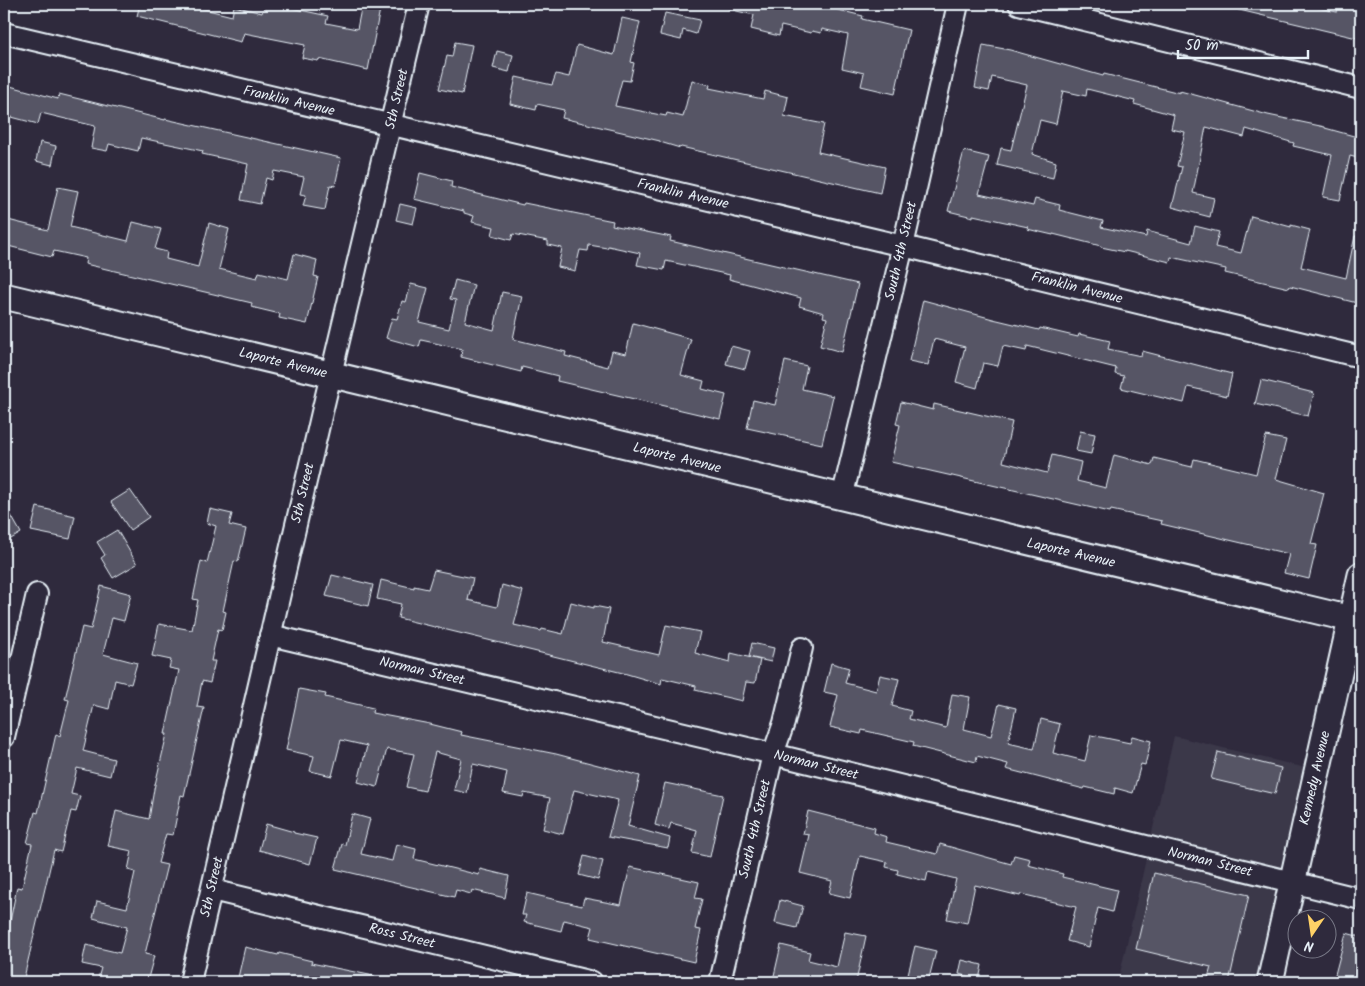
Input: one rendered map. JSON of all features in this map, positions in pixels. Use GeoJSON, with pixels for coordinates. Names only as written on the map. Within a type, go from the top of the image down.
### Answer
{"type":"FeatureCollection","features":[{"type":"Feature","properties":{"kind":"street","name":"5th Street"},"geometry":{"type":"LineString","coordinates":[[190,982],[419,4]]}},
{"type":"Feature","properties":{"kind":"street","name":"South 4th Street"},"geometry":{"type":"LineString","coordinates":[[842,498],[903,246],[958,4]]}},
{"type":"Feature","properties":{"kind":"street"},"geometry":{"type":"LineString","coordinates":[[1019,4],[1361,88]]}},
{"type":"Feature","properties":{"kind":"street","name":"Franklin Avenue"},"geometry":{"type":"LineString","coordinates":[[4,34],[903,246],[1361,357]]}},
{"type":"Feature","properties":{"kind":"street","name":"Laporte Avenue"},"geometry":{"type":"LineString","coordinates":[[4,296],[842,498],[1353,635]]}},
{"type":"Feature","properties":{"kind":"street","name":"Kennedy Avenue"},"geometry":{"type":"LineString","coordinates":[[1270,982],[1292,882],[1353,635],[1361,575]]}},
{"type":"Feature","properties":{"kind":"street"},"geometry":{"type":"LineString","coordinates":[[4,737],[37,594]]}},
{"type":"Feature","properties":{"kind":"street","name":"Norman Street"},"geometry":{"type":"LineString","coordinates":[[270,635],[773,754],[1361,899]]}},
{"type":"Feature","properties":{"kind":"street","name":"South 4th Street"},"geometry":{"type":"LineString","coordinates":[[720,982],[773,754],[784,723],[802,648]]}},
{"type":"Feature","properties":{"kind":"street","name":"Ross Street"},"geometry":{"type":"LineString","coordinates":[[212,890],[592,982]]}},
{"type":"Feature","properties":{"kind":"shaded area"},"geometry":{"type":"Polygon","coordinates":[[[1174,736],[1314,770],[1265,982],[1118,982],[1174,736]]]}},
{"type":"Feature","properties":{"kind":"building"},"geometry":{"type":"Polygon","coordinates":[[[140,4],[184,4],[232,16],[234,6],[262,13],[265,4],[283,4],[282,6],[328,16],[326,23],[357,29],[362,4],[381,4],[368,70],[319,59],[318,61],[302,58],[305,45],[244,33],[241,42],[137,16],[140,4]]]}},
{"type":"Feature","properties":{"kind":"building"},"geometry":{"type":"Polygon","coordinates":[[[728,4],[814,4],[863,16],[862,19],[909,30],[895,94],[861,86],[864,73],[842,68],[848,35],[822,29],[821,33],[812,31],[811,33],[781,26],[779,36],[751,29],[754,15],[728,9],[728,4]]]}},
{"type":"Feature","properties":{"kind":"building"},"geometry":{"type":"Polygon","coordinates":[[[1236,4],[1311,4],[1310,6],[1337,12],[1339,4],[1361,6],[1361,39],[1235,9],[1236,4]]]}},
{"type":"Feature","properties":{"kind":"building"},"geometry":{"type":"Polygon","coordinates":[[[665,13],[700,20],[696,34],[683,30],[681,40],[660,35],[665,13]]]}},
{"type":"Feature","properties":{"kind":"building"},"geometry":{"type":"Polygon","coordinates":[[[622,18],[640,22],[631,62],[634,63],[630,81],[622,80],[615,106],[666,116],[667,113],[683,117],[692,80],[710,85],[709,88],[763,99],[765,91],[788,97],[784,116],[824,124],[818,152],[885,167],[880,193],[680,148],[660,141],[562,118],[564,110],[537,104],[536,110],[510,104],[516,77],[552,85],[556,74],[569,77],[577,45],[614,55],[622,18]]]}},
{"type":"Feature","properties":{"kind":"building"},"geometry":{"type":"Polygon","coordinates":[[[455,42],[472,45],[462,94],[439,89],[447,56],[452,57],[455,42]]]}},
{"type":"Feature","properties":{"kind":"building"},"geometry":{"type":"Polygon","coordinates":[[[983,45],[1010,50],[1103,76],[1104,74],[1180,93],[1180,91],[1268,115],[1325,127],[1361,138],[1361,159],[1350,156],[1340,200],[1323,197],[1332,155],[1293,146],[1294,143],[1246,129],[1244,137],[1206,127],[1193,193],[1214,198],[1210,217],[1172,207],[1182,167],[1177,166],[1185,132],[1171,129],[1174,115],[1134,104],[1135,101],[1087,89],[1086,96],[1063,91],[1056,124],[1040,120],[1032,154],[1056,162],[1053,178],[997,165],[1001,148],[1011,150],[1027,85],[992,77],[989,91],[975,88],[983,45]]]}},
{"type":"Feature","properties":{"kind":"building"},"geometry":{"type":"Polygon","coordinates":[[[497,51],[513,55],[509,72],[493,68],[497,51]]]}},
{"type":"Feature","properties":{"kind":"building"},"geometry":{"type":"Polygon","coordinates":[[[10,86],[58,99],[59,94],[165,120],[341,158],[335,186],[330,185],[325,210],[303,206],[306,195],[300,194],[304,177],[274,171],[272,180],[266,178],[260,204],[241,200],[248,164],[202,154],[203,151],[141,138],[138,151],[109,144],[107,151],[91,148],[95,126],[41,113],[38,124],[4,115],[10,86]]]}},
{"type":"Feature","properties":{"kind":"building"},"geometry":{"type":"Polygon","coordinates":[[[40,142],[56,146],[52,165],[36,161],[40,142]]]}},
{"type":"Feature","properties":{"kind":"building"},"geometry":{"type":"Polygon","coordinates":[[[964,151],[989,157],[979,194],[1033,206],[1035,199],[1060,205],[1059,210],[1103,221],[1101,227],[1146,237],[1147,231],[1191,243],[1195,226],[1219,232],[1215,247],[1241,253],[1251,216],[1310,230],[1301,267],[1346,278],[1355,236],[1361,237],[1361,304],[1290,286],[1289,288],[1225,273],[1226,269],[1171,257],[1170,262],[1027,229],[1028,227],[948,211],[964,151]]]}},
{"type":"Feature","properties":{"kind":"building"},"geometry":{"type":"Polygon","coordinates":[[[420,173],[452,181],[451,187],[478,194],[523,205],[524,203],[613,221],[612,225],[671,237],[670,241],[858,284],[842,352],[820,346],[827,318],[823,317],[824,313],[799,306],[801,298],[729,279],[730,275],[666,261],[664,270],[637,265],[640,253],[608,246],[607,248],[589,245],[588,251],[580,250],[575,271],[558,267],[562,248],[548,245],[548,241],[513,234],[511,240],[492,235],[494,227],[472,222],[474,216],[464,213],[464,211],[414,199],[420,173]]]}},
{"type":"Feature","properties":{"kind":"building"},"geometry":{"type":"Polygon","coordinates":[[[58,187],[78,191],[70,227],[128,241],[133,222],[161,229],[155,249],[167,252],[166,259],[198,267],[209,223],[229,229],[219,269],[257,278],[259,272],[288,279],[294,254],[317,260],[314,276],[318,277],[307,324],[279,318],[280,314],[251,307],[252,303],[85,264],[86,258],[54,251],[52,257],[4,245],[4,219],[48,230],[58,187]]]}},
{"type":"Feature","properties":{"kind":"building"},"geometry":{"type":"Polygon","coordinates":[[[400,204],[417,208],[413,224],[396,220],[400,204]]]}},
{"type":"Feature","properties":{"kind":"building"},"geometry":{"type":"Polygon","coordinates":[[[455,280],[474,285],[465,322],[494,330],[502,292],[522,296],[513,339],[566,352],[565,356],[608,367],[612,351],[626,354],[633,323],[691,339],[681,375],[704,381],[702,389],[726,395],[720,419],[557,381],[558,376],[522,367],[521,372],[461,357],[462,349],[421,340],[419,347],[386,338],[392,318],[397,319],[402,301],[406,302],[411,284],[428,288],[419,322],[449,329],[456,300],[450,299],[455,280]]]}},
{"type":"Feature","properties":{"kind":"building"},"geometry":{"type":"Polygon","coordinates":[[[923,300],[1039,330],[1040,328],[1078,337],[1079,334],[1110,341],[1108,349],[1141,356],[1142,351],[1232,374],[1227,396],[1188,387],[1184,403],[1121,388],[1124,376],[1115,374],[1116,368],[1027,346],[1026,351],[1003,346],[998,366],[983,363],[977,388],[956,382],[965,347],[934,339],[928,365],[909,361],[923,300]]]}},
{"type":"Feature","properties":{"kind":"building"},"geometry":{"type":"Polygon","coordinates":[[[731,346],[750,351],[745,369],[726,364],[731,346]]]}},
{"type":"Feature","properties":{"kind":"building"},"geometry":{"type":"Polygon","coordinates":[[[785,361],[807,366],[802,389],[833,396],[822,444],[747,428],[753,400],[775,405],[785,361]]]}},
{"type":"Feature","properties":{"kind":"building"},"geometry":{"type":"Polygon","coordinates":[[[1261,380],[1314,393],[1308,416],[1255,404],[1261,380]]]}},
{"type":"Feature","properties":{"kind":"building"},"geometry":{"type":"Polygon","coordinates":[[[901,402],[933,410],[934,404],[1012,422],[1003,462],[1047,473],[1052,455],[1081,462],[1077,481],[1106,488],[1114,455],[1152,465],[1154,458],[1192,467],[1194,459],[1256,474],[1266,436],[1286,440],[1276,479],[1324,493],[1311,544],[1317,545],[1309,579],[1284,573],[1289,554],[1161,524],[1162,521],[1111,510],[1110,512],[891,462],[900,425],[896,424],[901,402]]]}},
{"type":"Feature","properties":{"kind":"building"},"geometry":{"type":"Polygon","coordinates":[[[1080,431],[1095,434],[1091,454],[1076,451],[1080,431]]]}},
{"type":"Feature","properties":{"kind":"building"},"geometry":{"type":"Polygon","coordinates":[[[130,490],[149,517],[130,530],[111,502],[130,490]]]}},
{"type":"Feature","properties":{"kind":"building"},"geometry":{"type":"Polygon","coordinates":[[[4,503],[21,533],[4,543],[4,503]]]}},
{"type":"Feature","properties":{"kind":"building"},"geometry":{"type":"Polygon","coordinates":[[[37,507],[75,516],[70,539],[31,531],[37,507]]]}},
{"type":"Feature","properties":{"kind":"building"},"geometry":{"type":"Polygon","coordinates":[[[210,509],[232,514],[229,525],[246,529],[238,562],[234,561],[223,611],[226,612],[222,630],[218,629],[211,661],[215,661],[210,683],[202,681],[197,707],[204,708],[184,796],[181,795],[173,835],[166,834],[158,863],[167,865],[145,954],[154,956],[147,982],[97,982],[101,968],[82,964],[86,945],[120,953],[127,927],[93,918],[97,901],[127,908],[135,872],[128,870],[132,851],[108,846],[116,811],[149,819],[179,670],[169,668],[171,660],[152,656],[159,624],[192,630],[198,600],[193,599],[201,561],[207,563],[216,526],[207,523],[210,509]]]}},
{"type":"Feature","properties":{"kind":"building"},"geometry":{"type":"Polygon","coordinates":[[[117,530],[137,564],[113,578],[101,558],[105,555],[97,542],[117,530]]]}},
{"type":"Feature","properties":{"kind":"building"},"geometry":{"type":"Polygon","coordinates":[[[434,570],[473,578],[468,600],[497,607],[502,585],[523,591],[514,625],[563,634],[571,602],[594,608],[594,606],[609,609],[603,642],[659,655],[666,625],[700,632],[695,653],[730,662],[731,653],[760,660],[755,683],[746,682],[742,701],[695,690],[696,686],[662,678],[661,684],[398,618],[401,604],[377,599],[381,580],[414,588],[414,586],[428,589],[434,570]]]}},
{"type":"Feature","properties":{"kind":"building"},"geometry":{"type":"Polygon","coordinates":[[[332,575],[373,585],[368,606],[326,596],[332,575]]]}},
{"type":"Feature","properties":{"kind":"building"},"geometry":{"type":"Polygon","coordinates":[[[101,586],[131,594],[124,621],[112,618],[103,654],[137,663],[131,684],[115,680],[109,709],[94,705],[83,751],[114,759],[110,776],[77,768],[71,794],[80,796],[76,812],[71,811],[61,852],[54,850],[23,982],[4,982],[4,951],[17,887],[22,888],[32,844],[27,843],[35,812],[38,813],[56,734],[60,736],[69,700],[65,699],[82,627],[91,629],[101,586]]]}},
{"type":"Feature","properties":{"kind":"building"},"geometry":{"type":"Polygon","coordinates":[[[752,643],[774,648],[771,662],[749,657],[752,643]]]}},
{"type":"Feature","properties":{"kind":"building"},"geometry":{"type":"Polygon","coordinates":[[[831,663],[849,668],[845,683],[876,691],[880,675],[899,679],[892,706],[911,711],[909,719],[946,728],[952,694],[970,697],[964,729],[991,736],[999,704],[1016,708],[1008,743],[1034,749],[1041,719],[1060,724],[1053,753],[1085,761],[1091,735],[1130,743],[1132,736],[1151,741],[1145,765],[1141,764],[1133,793],[1115,788],[1114,794],[1085,787],[1084,789],[1006,769],[1008,764],[977,756],[976,762],[913,746],[914,742],[862,730],[861,734],[830,727],[838,695],[824,692],[831,663]]]}},
{"type":"Feature","properties":{"kind":"building"},"geometry":{"type":"Polygon","coordinates":[[[299,689],[326,694],[325,697],[373,708],[372,713],[430,724],[462,732],[461,735],[556,754],[640,776],[628,826],[670,838],[668,848],[608,837],[618,800],[574,790],[563,834],[543,829],[550,798],[524,793],[523,797],[503,793],[507,772],[473,764],[467,793],[454,790],[461,759],[435,752],[425,791],[406,787],[414,754],[387,749],[377,787],[358,782],[367,746],[341,740],[332,776],[310,771],[314,756],[286,750],[299,689]]]}},
{"type":"Feature","properties":{"kind":"building"},"geometry":{"type":"Polygon","coordinates":[[[1218,752],[1281,768],[1275,794],[1211,779],[1218,752]]]}},
{"type":"Feature","properties":{"kind":"building"},"geometry":{"type":"Polygon","coordinates":[[[665,783],[723,795],[710,857],[692,853],[697,830],[671,823],[669,829],[655,825],[665,783]]]}},
{"type":"Feature","properties":{"kind":"building"},"geometry":{"type":"Polygon","coordinates":[[[808,811],[875,828],[874,833],[887,837],[886,842],[937,854],[940,844],[1011,864],[1014,855],[1030,859],[1028,865],[1063,874],[1062,877],[1117,890],[1112,912],[1098,908],[1089,947],[1067,941],[1076,907],[1021,894],[1020,896],[975,885],[967,923],[947,919],[956,879],[928,872],[926,881],[897,874],[898,870],[886,867],[887,862],[860,856],[850,898],[829,893],[832,881],[800,873],[809,835],[803,834],[808,811]]]}},
{"type":"Feature","properties":{"kind":"building"},"geometry":{"type":"Polygon","coordinates":[[[352,814],[370,819],[361,854],[392,861],[396,844],[416,849],[414,859],[479,875],[480,869],[509,876],[505,898],[472,890],[471,894],[456,890],[454,897],[335,869],[342,844],[345,845],[352,814]]]}},
{"type":"Feature","properties":{"kind":"building"},"geometry":{"type":"Polygon","coordinates":[[[266,824],[317,838],[310,864],[259,850],[266,824]]]}},
{"type":"Feature","properties":{"kind":"building"},"geometry":{"type":"Polygon","coordinates":[[[584,856],[603,861],[598,880],[579,875],[584,856]]]}},
{"type":"Feature","properties":{"kind":"building"},"geometry":{"type":"Polygon","coordinates":[[[630,867],[699,882],[695,898],[702,899],[695,929],[701,930],[694,962],[590,938],[593,927],[564,920],[561,931],[524,922],[526,915],[522,915],[527,893],[582,906],[584,898],[621,905],[630,867]]]}},
{"type":"Feature","properties":{"kind":"building"},"geometry":{"type":"Polygon","coordinates":[[[1154,873],[1249,895],[1229,982],[1208,978],[1211,967],[1136,949],[1154,873]]]}},
{"type":"Feature","properties":{"kind":"building"},"geometry":{"type":"Polygon","coordinates":[[[780,900],[803,906],[797,928],[775,923],[780,900]]]}},
{"type":"Feature","properties":{"kind":"building"},"geometry":{"type":"Polygon","coordinates":[[[845,932],[866,936],[856,982],[784,982],[773,980],[781,945],[810,952],[808,960],[837,967],[845,932]]]}},
{"type":"Feature","properties":{"kind":"building"},"geometry":{"type":"Polygon","coordinates":[[[1346,933],[1361,937],[1361,956],[1358,970],[1361,971],[1361,982],[1333,982],[1346,933]]]}},
{"type":"Feature","properties":{"kind":"building"},"geometry":{"type":"Polygon","coordinates":[[[915,946],[936,951],[928,982],[906,982],[915,946]]]}},
{"type":"Feature","properties":{"kind":"building"},"geometry":{"type":"Polygon","coordinates":[[[245,947],[278,955],[279,953],[312,961],[311,963],[374,976],[374,982],[237,982],[245,947]]]}},
{"type":"Feature","properties":{"kind":"building"},"geometry":{"type":"Polygon","coordinates":[[[962,960],[982,965],[979,980],[959,974],[962,960]]]}}]}
